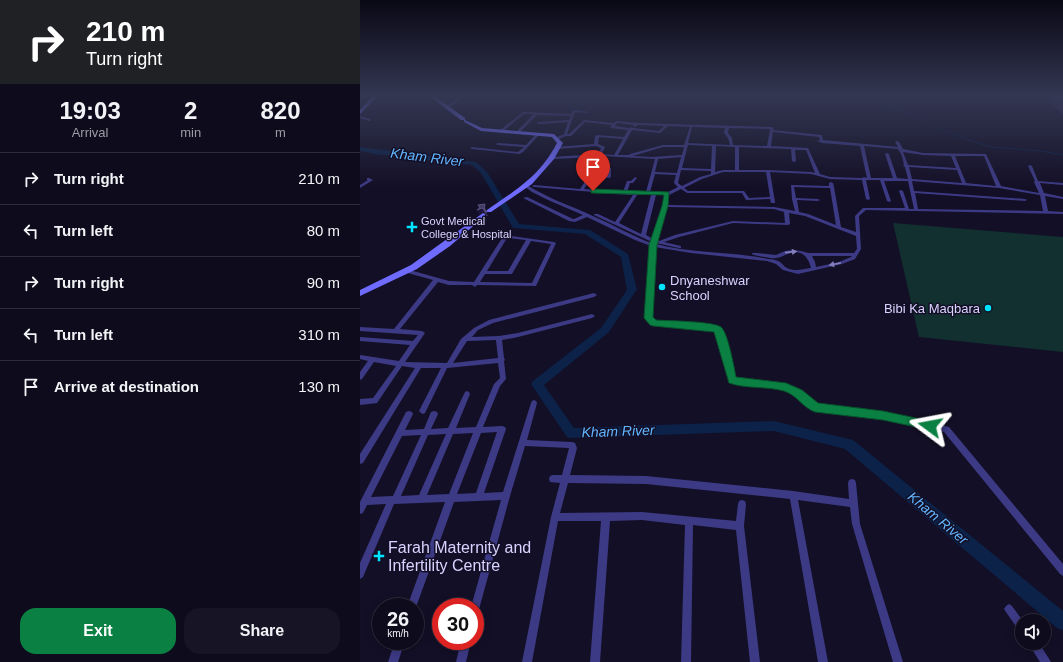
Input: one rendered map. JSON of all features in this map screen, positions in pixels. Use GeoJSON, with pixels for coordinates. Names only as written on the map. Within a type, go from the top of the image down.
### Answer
{"type":"FeatureCollection","features":[{"type":"Feature","properties":{"kind":"street"},"geometry":{"type":"LineString","coordinates":[[360,293],[406,271],[447,244],[512,194],[530,185],[552,158],[560,143],[554,136],[481,129],[476,126]]}},
{"type":"Feature","properties":{"kind":"street"},"geometry":{"type":"LineString","coordinates":[[501,131],[507,126]]}},
{"type":"Feature","properties":{"kind":"street"},"geometry":{"type":"LineString","coordinates":[[518,132],[524,126]]}},
{"type":"Feature","properties":{"kind":"street"},"geometry":{"type":"LineString","coordinates":[[565,135],[569,126]]}},
{"type":"Feature","properties":{"kind":"street"},"geometry":{"type":"LineString","coordinates":[[556,139],[565,135],[570,135],[579,126]]}},
{"type":"Feature","properties":{"kind":"street"},"geometry":{"type":"LineString","coordinates":[[613,126],[612,127],[660,132],[666,126],[772,128],[772,130],[821,136],[820,142],[900,149],[923,154],[985,156],[999,187]]}},
{"type":"Feature","properties":{"kind":"street"},"geometry":{"type":"LineString","coordinates":[[615,156],[625,138],[635,126]]}},
{"type":"Feature","properties":{"kind":"street"},"geometry":{"type":"LineString","coordinates":[[691,126],[676,183],[680,187],[687,192],[743,192],[748,199],[772,198]]}},
{"type":"Feature","properties":{"kind":"street"},"geometry":{"type":"LineString","coordinates":[[727,127],[726,133],[735,146],[736,171]]}},
{"type":"Feature","properties":{"kind":"street"},"geometry":{"type":"LineString","coordinates":[[768,147],[772,130]]}},
{"type":"Feature","properties":{"kind":"street"},"geometry":{"type":"LineString","coordinates":[[472,148],[517,153],[521,152],[538,134]]}},
{"type":"Feature","properties":{"kind":"street"},"geometry":{"type":"LineString","coordinates":[[596,145],[597,136],[625,138]]}},
{"type":"Feature","properties":{"kind":"street"},"geometry":{"type":"LineString","coordinates":[[897,142],[910,180],[916,209]]}},
{"type":"Feature","properties":{"kind":"street"},"geometry":{"type":"LineString","coordinates":[[498,144],[527,146]]}},
{"type":"Feature","properties":{"kind":"street"},"geometry":{"type":"LineString","coordinates":[[557,148],[596,145],[603,147],[600,156],[586,176],[586,183],[581,190]]}},
{"type":"Feature","properties":{"kind":"street"},"geometry":{"type":"LineString","coordinates":[[624,156],[662,146],[686,145],[807,149],[811,163],[816,167],[818,175]]}},
{"type":"Feature","properties":{"kind":"street"},"geometry":{"type":"LineString","coordinates":[[713,172],[714,145]]}},
{"type":"Feature","properties":{"kind":"street"},"geometry":{"type":"LineString","coordinates":[[862,145],[869,178]]}},
{"type":"Feature","properties":{"kind":"street"},"geometry":{"type":"LineString","coordinates":[[793,148],[794,161]]}},
{"type":"Feature","properties":{"kind":"street"},"geometry":{"type":"LineString","coordinates":[[887,154],[895,179]]}},
{"type":"Feature","properties":{"kind":"street"},"geometry":{"type":"LineString","coordinates":[[953,154],[964,184]]}},
{"type":"Feature","properties":{"kind":"street"},"geometry":{"type":"LineString","coordinates":[[552,158],[600,156],[683,156]]}},
{"type":"Feature","properties":{"kind":"street"},"geometry":{"type":"LineString","coordinates":[[648,193],[657,157]]}},
{"type":"Feature","properties":{"kind":"street"},"geometry":{"type":"LineString","coordinates":[[905,166],[958,169]]}},
{"type":"Feature","properties":{"kind":"street"},"geometry":{"type":"LineString","coordinates":[[1030,166],[1042,194],[1046,213]]}},
{"type":"Feature","properties":{"kind":"street"},"geometry":{"type":"LineString","coordinates":[[586,176],[610,177],[610,168],[592,167]]}},
{"type":"Feature","properties":{"kind":"street"},"geometry":{"type":"LineString","coordinates":[[653,173],[679,171],[768,171],[818,175],[830,178],[895,179],[999,187],[1063,198]]}},
{"type":"Feature","properties":{"kind":"street"},"geometry":{"type":"LineString","coordinates":[[768,171],[774,208]]}},
{"type":"Feature","properties":{"kind":"street"},"geometry":{"type":"LineString","coordinates":[[530,185],[625,193],[667,194],[713,172]]}},
{"type":"Feature","properties":{"kind":"street"},"geometry":{"type":"LineString","coordinates":[[625,193],[628,182],[632,182],[634,178]]}},
{"type":"Feature","properties":{"kind":"street"},"geometry":{"type":"LineString","coordinates":[[830,178],[839,228]]}},
{"type":"Feature","properties":{"kind":"street"},"geometry":{"type":"LineString","coordinates":[[864,178],[868,199]]}},
{"type":"Feature","properties":{"kind":"street"},"geometry":{"type":"LineString","coordinates":[[360,187],[371,180],[368,179]]}},
{"type":"Feature","properties":{"kind":"street"},"geometry":{"type":"LineString","coordinates":[[881,179],[888,201]]}},
{"type":"Feature","properties":{"kind":"street"},"geometry":{"type":"LineString","coordinates":[[1036,182],[1063,184]]}},
{"type":"Feature","properties":{"kind":"street"},"geometry":{"type":"LineString","coordinates":[[530,185],[539,195],[586,215],[635,239],[680,247],[778,257],[792,251],[808,255],[855,254]]}},
{"type":"Feature","properties":{"kind":"street"},"geometry":{"type":"LineString","coordinates":[[530,185],[542,194],[616,224],[656,243],[685,252],[755,258],[778,263],[785,269],[791,271],[804,271],[813,267],[840,263],[853,258],[859,249],[857,216],[865,209],[1063,213]]}},
{"type":"Feature","properties":{"kind":"street"},"geometry":{"type":"LineString","coordinates":[[797,212],[792,186],[832,187]]}},
{"type":"Feature","properties":{"kind":"street"},"geometry":{"type":"LineString","coordinates":[[901,190],[907,209]]}},
{"type":"Feature","properties":{"kind":"street"},"geometry":{"type":"LineString","coordinates":[[913,192],[1025,200]]}},
{"type":"Feature","properties":{"kind":"street"},"geometry":{"type":"LineString","coordinates":[[616,224],[636,193]]}},
{"type":"Feature","properties":{"kind":"street"},"geometry":{"type":"LineString","coordinates":[[643,236],[654,193]]}},
{"type":"Feature","properties":{"kind":"street"},"geometry":{"type":"LineString","coordinates":[[667,194],[656,243],[649,318],[653,323],[710,327],[718,329],[721,334],[732,380],[786,387],[799,393],[815,408],[883,415],[946,429],[1063,571]]}},
{"type":"Feature","properties":{"kind":"street"},"geometry":{"type":"LineString","coordinates":[[525,198],[571,220],[575,221],[586,215]]}},
{"type":"Feature","properties":{"kind":"street"},"geometry":{"type":"LineString","coordinates":[[794,199],[818,200]]}},
{"type":"Feature","properties":{"kind":"street"},"geometry":{"type":"LineString","coordinates":[[665,206],[774,208],[797,212],[858,235]]}},
{"type":"Feature","properties":{"kind":"street"},"geometry":{"type":"LineString","coordinates":[[656,243],[733,222],[788,224],[786,210]]}},
{"type":"Feature","properties":{"kind":"street"},"geometry":{"type":"LineString","coordinates":[[406,271],[449,284],[534,285],[554,243],[506,236],[475,284]]}},
{"type":"Feature","properties":{"kind":"street"},"geometry":{"type":"LineString","coordinates":[[483,272],[510,273],[530,240]]}},
{"type":"Feature","properties":{"kind":"street"},"geometry":{"type":"LineString","coordinates":[[808,255],[813,260],[813,267]]}},
{"type":"Feature","properties":{"kind":"street"},"geometry":{"type":"LineString","coordinates":[[778,257],[778,263]]}},
{"type":"Feature","properties":{"kind":"street"},"geometry":{"type":"LineString","coordinates":[[396,331],[436,280]]}},
{"type":"Feature","properties":{"kind":"street"},"geometry":{"type":"LineString","coordinates":[[423,411],[447,365],[465,339],[476,329],[491,321],[594,295]]}},
{"type":"Feature","properties":{"kind":"street"},"geometry":{"type":"LineString","coordinates":[[465,339],[498,338],[518,335],[592,316]]}},
{"type":"Feature","properties":{"kind":"street"},"geometry":{"type":"LineString","coordinates":[[360,329],[422,333],[375,401],[360,402]]}},
{"type":"Feature","properties":{"kind":"street"},"geometry":{"type":"LineString","coordinates":[[415,598],[451,498],[497,384],[503,379],[502,360],[498,338]]}},
{"type":"Feature","properties":{"kind":"street"},"geometry":{"type":"LineString","coordinates":[[360,339],[415,343]]}},
{"type":"Feature","properties":{"kind":"street"},"geometry":{"type":"LineString","coordinates":[[360,357],[419,366],[502,360]]}},
{"type":"Feature","properties":{"kind":"street"},"geometry":{"type":"LineString","coordinates":[[360,377],[372,360]]}},
{"type":"Feature","properties":{"kind":"street"},"geometry":{"type":"LineString","coordinates":[[360,461],[419,366]]}},
{"type":"Feature","properties":{"kind":"street"},"geometry":{"type":"LineString","coordinates":[[421,499],[467,394]]}},
{"type":"Feature","properties":{"kind":"street"},"geometry":{"type":"LineString","coordinates":[[478,598],[506,496],[534,403]]}},
{"type":"Feature","properties":{"kind":"street"},"geometry":{"type":"LineString","coordinates":[[360,510],[409,414]]}},
{"type":"Feature","properties":{"kind":"street"},"geometry":{"type":"LineString","coordinates":[[360,574],[434,414]]}},
{"type":"Feature","properties":{"kind":"street"},"geometry":{"type":"LineString","coordinates":[[400,433],[501,428],[502,430],[479,497]]}},
{"type":"Feature","properties":{"kind":"street"},"geometry":{"type":"LineString","coordinates":[[522,443],[572,445],[573,448],[554,517],[527,662]]}},
{"type":"Feature","properties":{"kind":"street"},"geometry":{"type":"LineString","coordinates":[[553,479],[646,480],[793,495],[854,504]]}},
{"type":"Feature","properties":{"kind":"street"},"geometry":{"type":"LineString","coordinates":[[852,483],[856,524],[898,662]]}},
{"type":"Feature","properties":{"kind":"street"},"geometry":{"type":"LineString","coordinates":[[793,495],[823,662]]}},
{"type":"Feature","properties":{"kind":"street"},"geometry":{"type":"LineString","coordinates":[[365,501],[506,496]]}},
{"type":"Feature","properties":{"kind":"street"},"geometry":{"type":"LineString","coordinates":[[742,504],[740,526],[755,662]]}},
{"type":"Feature","properties":{"kind":"street"},"geometry":{"type":"LineString","coordinates":[[595,662],[606,516]]}},
{"type":"Feature","properties":{"kind":"street"},"geometry":{"type":"LineString","coordinates":[[554,517],[642,516],[740,526]]}},
{"type":"Feature","properties":{"kind":"street"},"geometry":{"type":"LineString","coordinates":[[686,662],[688,521]]}},
{"type":"Feature","properties":{"kind":"street"},"geometry":{"type":"LineString","coordinates":[[1009,609],[1015,618]]}},
{"type":"Feature","properties":{"kind":"street"},"geometry":{"type":"LineString","coordinates":[[392,662],[397,650]]}},
{"type":"Feature","properties":{"kind":"street"},"geometry":{"type":"LineString","coordinates":[[461,662],[464,650]]}},
{"type":"Feature","properties":{"kind":"street"},"geometry":{"type":"LineString","coordinates":[[1038,650],[1046,662]]}},
{"type":"Feature","properties":{"kind":"green space","name":"Bibi Ka Maqbara"},"geometry":{"type":"Polygon","coordinates":[[[893,223],[1063,237],[1063,352],[919,337],[893,223]]]}},
{"type":"Feature","properties":{"kind":"building"},"geometry":{"type":"Polygon","coordinates":[[[485,204],[484,208],[487,212],[485,212],[482,208],[477,210],[480,208],[478,205],[485,204]]]}},
{"type":"Feature","properties":{"kind":"waterway"},"geometry":{"type":"LineString","coordinates":[[934,126],[949,133],[990,147],[1041,151],[1063,155]]}},
{"type":"Feature","properties":{"kind":"waterway","name":"Kham River"},"geometry":{"type":"LineString","coordinates":[[360,149],[474,163],[484,172],[516,226],[587,232],[625,256],[632,290],[605,330],[537,384],[571,433],[774,426],[849,444],[1063,622]]}},
{"type":"Feature","properties":{"kind":"place","name":"Govt Medical College & Hospital"},"geometry":{"type":"Point","coordinates":[412,227]}},
{"type":"Feature","properties":{"kind":"place","name":"Dnyaneshwar School"},"geometry":{"type":"Point","coordinates":[662,287]}},
{"type":"Feature","properties":{"kind":"place","name":"Bibi Ka Maqbara"},"geometry":{"type":"Point","coordinates":[988,308]}},
{"type":"Feature","properties":{"kind":"place","name":"Farah Maternity and Infertility Centre"},"geometry":{"type":"Point","coordinates":[379,556]}},
{"type":"Feature","properties":{"kind":"route"},"geometry":{"type":"LineString","coordinates":[[593,191],[667,194],[665,206],[653,245],[649,318],[653,323],[710,327],[718,329],[721,334],[732,380],[786,387],[799,393],[815,408],[883,415],[930,426]]}}]}
